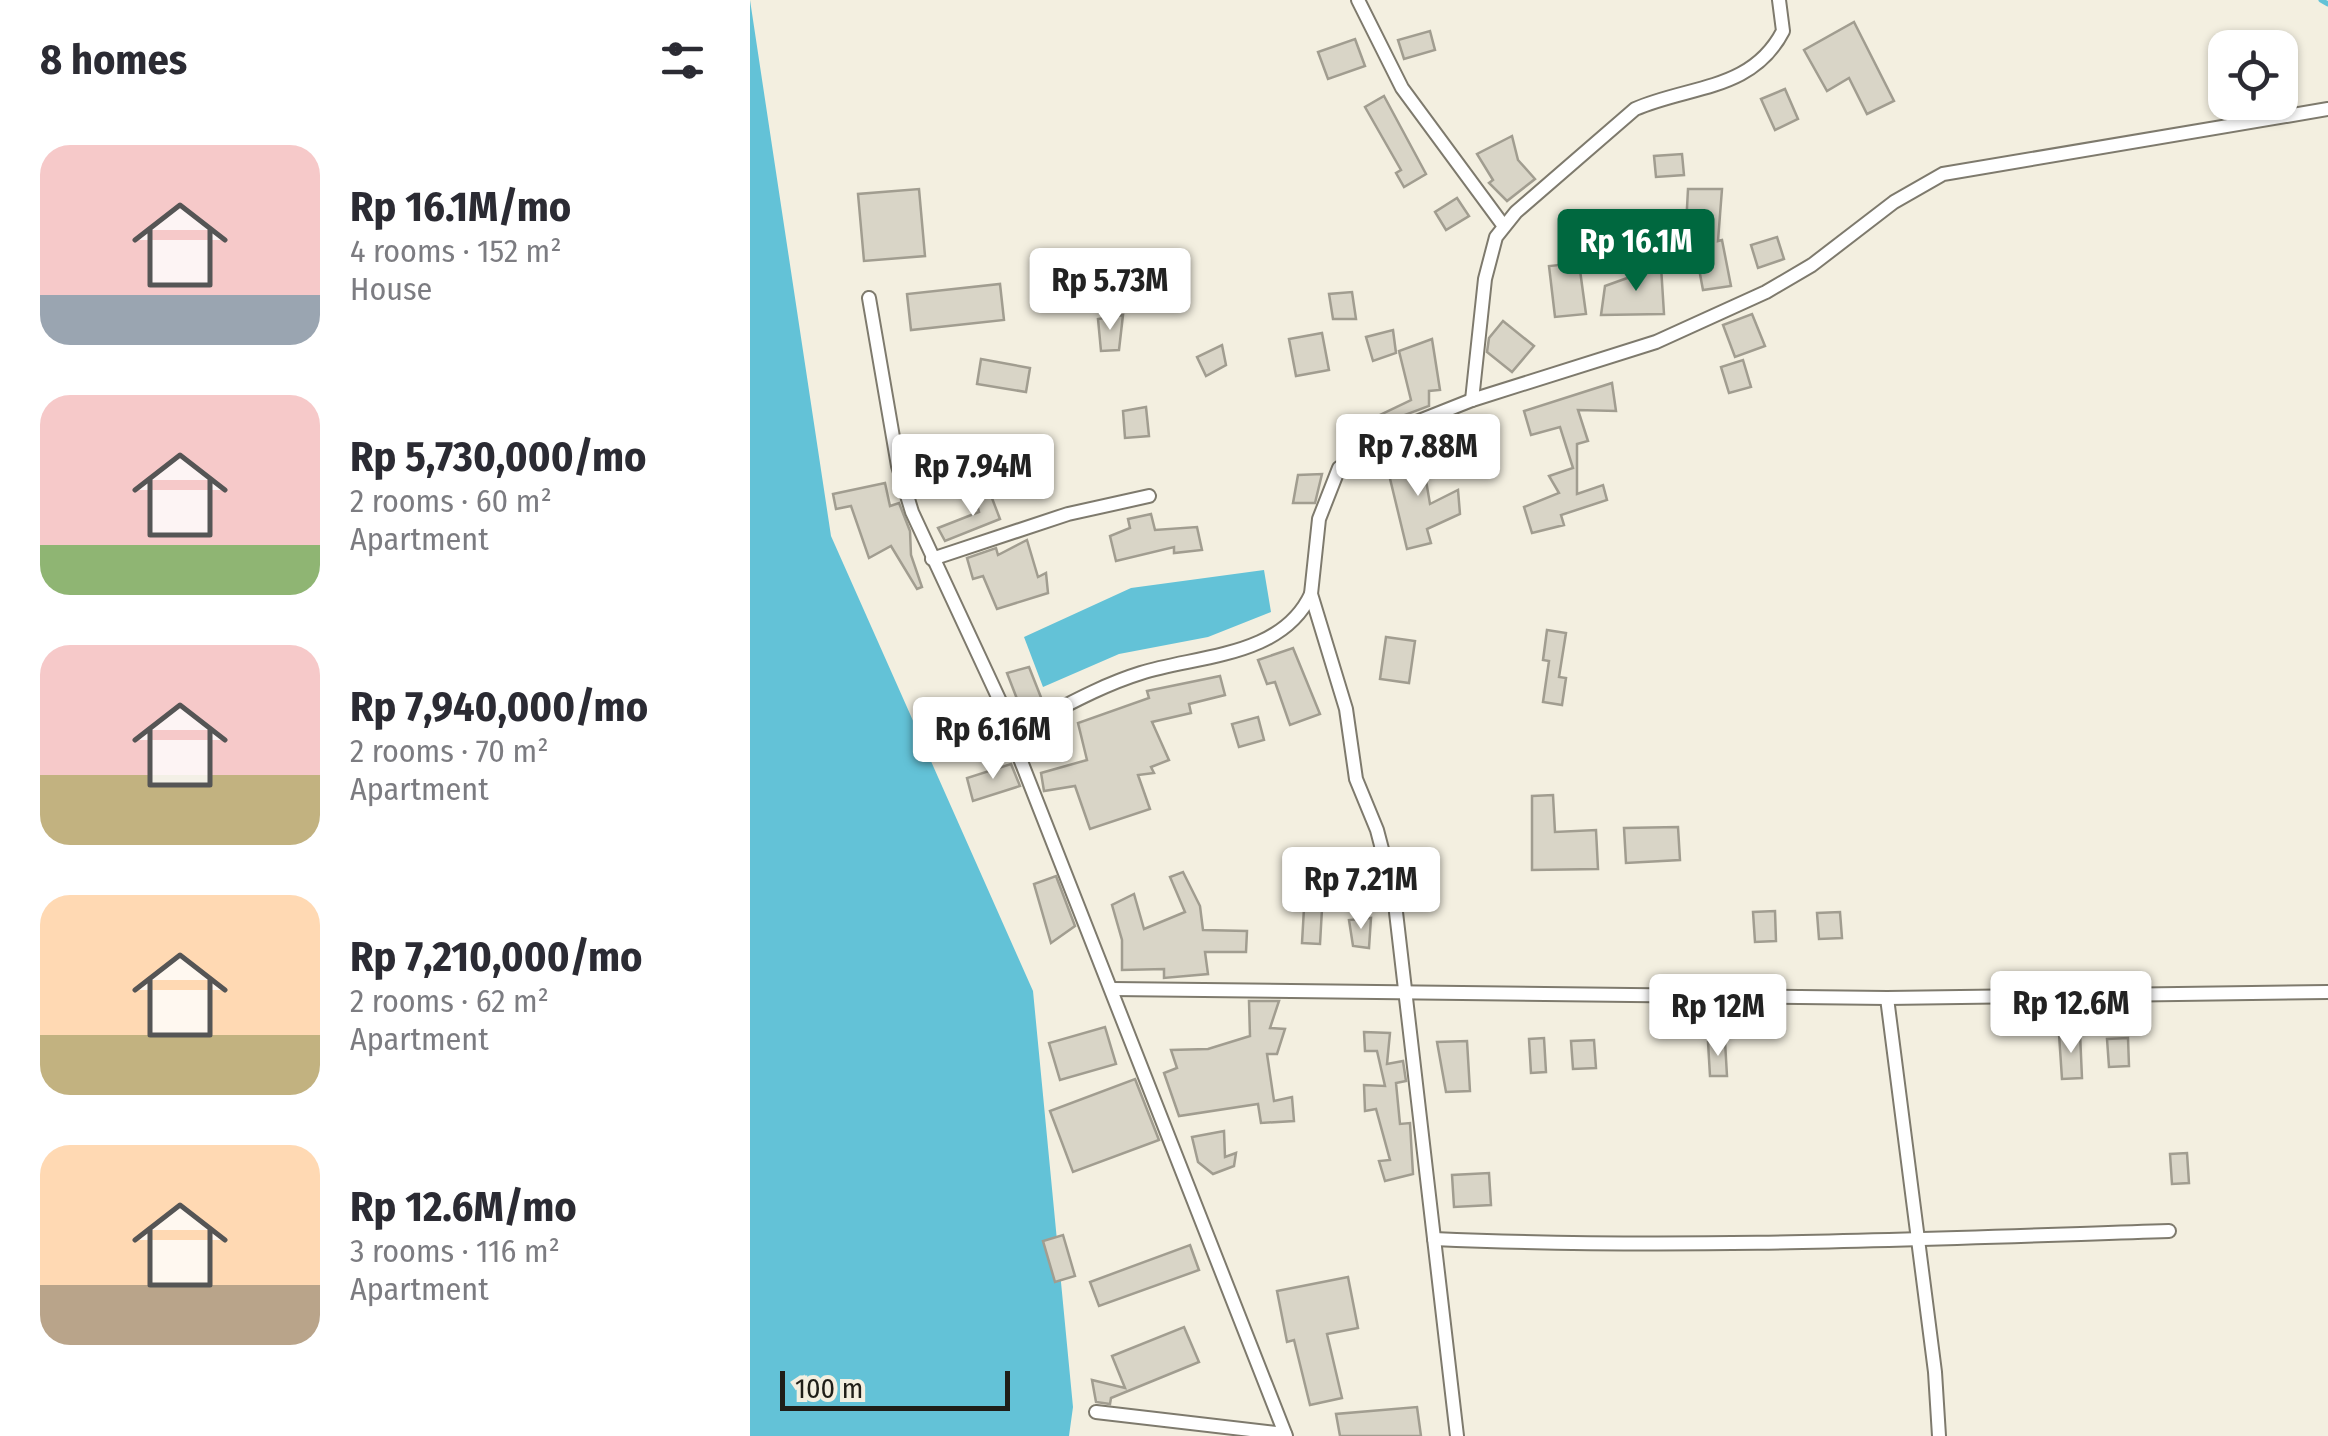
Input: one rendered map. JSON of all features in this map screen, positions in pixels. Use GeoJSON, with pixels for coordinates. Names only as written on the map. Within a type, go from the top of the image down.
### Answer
{"type":"FeatureCollection","features":[{"type":"Feature","properties":{"kind":"street"},"geometry":{"type":"LineString","coordinates":[[1358,0],[1402,88],[1503,225]]}},
{"type":"Feature","properties":{"kind":"street"},"geometry":{"type":"LineString","coordinates":[[1472,400],[1488,253],[1503,225],[1636,109],[1660,98],[1730,82],[1754,68],[1782,31],[1778,0]]}},
{"type":"Feature","properties":{"kind":"street"},"geometry":{"type":"LineString","coordinates":[[1457,1436],[1387,862],[1356,779],[1346,709],[1311,594],[1319,520],[1339,468],[1389,433],[1472,400],[1656,342],[1766,292],[1812,265],[1894,202],[1943,174],[2328,109]]}},
{"type":"Feature","properties":{"kind":"street"},"geometry":{"type":"LineString","coordinates":[[870,298],[898,466],[932,558],[1018,740],[1018,757],[1285,1435],[1096,1412]]}},
{"type":"Feature","properties":{"kind":"street"},"geometry":{"type":"LineString","coordinates":[[932,558],[1068,514],[1149,496]]}},
{"type":"Feature","properties":{"kind":"street"},"geometry":{"type":"LineString","coordinates":[[1018,740],[1028,725],[1096,690],[1142,672],[1216,656],[1263,639],[1296,620],[1311,594]]}},
{"type":"Feature","properties":{"kind":"street"},"geometry":{"type":"LineString","coordinates":[[1112,989],[1887,998],[2328,992]]}},
{"type":"Feature","properties":{"kind":"street"},"geometry":{"type":"LineString","coordinates":[[1887,998],[1940,1436]]}},
{"type":"Feature","properties":{"kind":"street"},"geometry":{"type":"LineString","coordinates":[[1434,1239],[1710,1245],[1916,1242],[2169,1231]]}},
{"type":"Feature","properties":{"kind":"water"},"geometry":{"type":"Polygon","coordinates":[[[750,0],[831,536],[1033,991],[1073,1407],[1069,1436],[750,1436],[750,0]]]}},
{"type":"Feature","properties":{"kind":"water"},"geometry":{"type":"Polygon","coordinates":[[[1264,570],[1271,612],[1208,637],[1119,654],[1043,687],[1024,637],[1131,588],[1264,570]]]}},
{"type":"Feature","properties":{"kind":"building"},"geometry":{"type":"Polygon","coordinates":[[[1854,22],[1894,101],[1867,114],[1849,78],[1827,91],[1804,50],[1854,22]]]}},
{"type":"Feature","properties":{"kind":"building"},"geometry":{"type":"Polygon","coordinates":[[[1430,31],[1435,50],[1404,59],[1398,40],[1430,31]]]}},
{"type":"Feature","properties":{"kind":"building"},"geometry":{"type":"Polygon","coordinates":[[[1355,39],[1365,66],[1328,79],[1318,52],[1355,39]]]}},
{"type":"Feature","properties":{"kind":"building"},"geometry":{"type":"Polygon","coordinates":[[[1785,89],[1798,119],[1775,130],[1761,99],[1785,89]]]}},
{"type":"Feature","properties":{"kind":"building"},"geometry":{"type":"Polygon","coordinates":[[[1384,96],[1426,174],[1404,187],[1396,173],[1401,170],[1365,107],[1384,96]]]}},
{"type":"Feature","properties":{"kind":"building"},"geometry":{"type":"Polygon","coordinates":[[[1512,136],[1518,160],[1535,179],[1507,201],[1489,183],[1493,180],[1477,154],[1512,136]]]}},
{"type":"Feature","properties":{"kind":"building"},"geometry":{"type":"Polygon","coordinates":[[[1682,154],[1684,175],[1656,177],[1654,156],[1682,154]]]}},
{"type":"Feature","properties":{"kind":"building"},"geometry":{"type":"Polygon","coordinates":[[[919,189],[925,256],[864,261],[858,194],[919,189]]]}},
{"type":"Feature","properties":{"kind":"building"},"geometry":{"type":"Polygon","coordinates":[[[1688,189],[1722,189],[1718,241],[1722,240],[1731,286],[1703,290],[1691,226],[1686,227],[1688,189]]]}},
{"type":"Feature","properties":{"kind":"building"},"geometry":{"type":"Polygon","coordinates":[[[1457,198],[1469,216],[1446,230],[1435,212],[1457,198]]]}},
{"type":"Feature","properties":{"kind":"building"},"geometry":{"type":"Polygon","coordinates":[[[1777,237],[1784,259],[1758,268],[1751,245],[1777,237]]]}},
{"type":"Feature","properties":{"kind":"building"},"geometry":{"type":"Polygon","coordinates":[[[1579,263],[1586,314],[1555,317],[1549,266],[1579,263]]]}},
{"type":"Feature","properties":{"kind":"building"},"geometry":{"type":"Polygon","coordinates":[[[1661,266],[1664,314],[1601,315],[1605,286],[1630,277],[1630,268],[1661,266]]]}},
{"type":"Feature","properties":{"kind":"building"},"geometry":{"type":"Polygon","coordinates":[[[1000,284],[1004,320],[911,330],[907,294],[1000,284]]]}},
{"type":"Feature","properties":{"kind":"building"},"geometry":{"type":"Polygon","coordinates":[[[1352,292],[1356,319],[1333,319],[1329,294],[1352,292]]]}},
{"type":"Feature","properties":{"kind":"building"},"geometry":{"type":"Polygon","coordinates":[[[1752,314],[1765,346],[1735,357],[1723,325],[1752,314]]]}},
{"type":"Feature","properties":{"kind":"building"},"geometry":{"type":"Polygon","coordinates":[[[1123,315],[1119,350],[1101,351],[1098,319],[1123,315]]]}},
{"type":"Feature","properties":{"kind":"building"},"geometry":{"type":"Polygon","coordinates":[[[1503,321],[1534,346],[1512,372],[1487,352],[1489,338],[1503,321]]]}},
{"type":"Feature","properties":{"kind":"building"},"geometry":{"type":"Polygon","coordinates":[[[1393,330],[1396,353],[1373,361],[1366,337],[1393,330]]]}},
{"type":"Feature","properties":{"kind":"building"},"geometry":{"type":"Polygon","coordinates":[[[1322,333],[1329,370],[1296,376],[1289,339],[1322,333]]]}},
{"type":"Feature","properties":{"kind":"building"},"geometry":{"type":"Polygon","coordinates":[[[1432,339],[1440,390],[1429,391],[1429,406],[1381,424],[1378,416],[1411,400],[1399,351],[1432,339]]]}},
{"type":"Feature","properties":{"kind":"building"},"geometry":{"type":"Polygon","coordinates":[[[1222,345],[1226,365],[1206,376],[1197,357],[1222,345]]]}},
{"type":"Feature","properties":{"kind":"building"},"geometry":{"type":"Polygon","coordinates":[[[981,359],[1030,368],[1026,392],[977,384],[981,359]]]}},
{"type":"Feature","properties":{"kind":"building"},"geometry":{"type":"Polygon","coordinates":[[[1743,360],[1751,387],[1729,393],[1721,367],[1743,360]]]}},
{"type":"Feature","properties":{"kind":"building"},"geometry":{"type":"Polygon","coordinates":[[[1612,383],[1616,411],[1578,410],[1588,441],[1577,444],[1577,494],[1603,485],[1607,500],[1561,515],[1564,525],[1532,533],[1524,507],[1559,493],[1549,476],[1573,468],[1560,427],[1531,435],[1524,411],[1612,383]]]}},
{"type":"Feature","properties":{"kind":"building"},"geometry":{"type":"Polygon","coordinates":[[[1146,407],[1149,436],[1125,438],[1123,411],[1146,407]]]}},
{"type":"Feature","properties":{"kind":"building"},"geometry":{"type":"Polygon","coordinates":[[[1421,451],[1430,504],[1458,490],[1460,514],[1427,529],[1431,543],[1407,549],[1385,458],[1421,451]]]}},
{"type":"Feature","properties":{"kind":"building"},"geometry":{"type":"Polygon","coordinates":[[[971,460],[975,480],[951,485],[946,465],[971,460]]]}},
{"type":"Feature","properties":{"kind":"building"},"geometry":{"type":"Polygon","coordinates":[[[1322,474],[1315,503],[1293,503],[1298,475],[1322,474]]]}},
{"type":"Feature","properties":{"kind":"building"},"geometry":{"type":"Polygon","coordinates":[[[885,483],[890,506],[899,503],[910,531],[911,555],[922,587],[917,589],[891,546],[869,558],[851,506],[836,509],[833,494],[885,483]]]}},
{"type":"Feature","properties":{"kind":"building"},"geometry":{"type":"Polygon","coordinates":[[[990,493],[1000,519],[945,541],[938,528],[979,512],[975,496],[990,493]]]}},
{"type":"Feature","properties":{"kind":"building"},"geometry":{"type":"Polygon","coordinates":[[[1151,514],[1155,530],[1197,527],[1202,550],[1174,553],[1174,547],[1116,561],[1110,536],[1130,528],[1128,519],[1151,514]]]}},
{"type":"Feature","properties":{"kind":"building"},"geometry":{"type":"Polygon","coordinates":[[[1027,540],[1038,577],[1046,573],[1048,593],[997,609],[983,576],[973,579],[967,558],[996,548],[998,555],[1027,540]]]}},
{"type":"Feature","properties":{"kind":"building"},"geometry":{"type":"Polygon","coordinates":[[[1547,630],[1566,633],[1559,677],[1566,678],[1562,705],[1543,702],[1549,661],[1543,660],[1547,630]]]}},
{"type":"Feature","properties":{"kind":"building"},"geometry":{"type":"Polygon","coordinates":[[[1386,637],[1415,641],[1409,683],[1380,679],[1386,637]]]}},
{"type":"Feature","properties":{"kind":"building"},"geometry":{"type":"Polygon","coordinates":[[[1293,648],[1320,714],[1290,725],[1275,682],[1267,684],[1258,660],[1293,648]]]}},
{"type":"Feature","properties":{"kind":"building"},"geometry":{"type":"Polygon","coordinates":[[[1029,667],[1044,705],[1031,712],[1029,703],[1019,704],[1007,673],[1029,667]]]}},
{"type":"Feature","properties":{"kind":"building"},"geometry":{"type":"Polygon","coordinates":[[[1220,676],[1225,695],[1189,704],[1191,713],[1152,722],[1169,760],[1151,767],[1154,773],[1138,775],[1150,809],[1090,829],[1075,786],[1044,791],[1041,773],[1087,760],[1078,723],[1149,698],[1147,691],[1220,676]]]}},
{"type":"Feature","properties":{"kind":"building"},"geometry":{"type":"Polygon","coordinates":[[[1258,717],[1264,740],[1239,747],[1232,724],[1258,717]]]}},
{"type":"Feature","properties":{"kind":"building"},"geometry":{"type":"Polygon","coordinates":[[[1011,764],[1020,786],[973,801],[967,778],[1011,764]]]}},
{"type":"Feature","properties":{"kind":"building"},"geometry":{"type":"Polygon","coordinates":[[[1553,795],[1555,832],[1596,830],[1598,869],[1532,870],[1532,796],[1553,795]]]}},
{"type":"Feature","properties":{"kind":"building"},"geometry":{"type":"Polygon","coordinates":[[[1678,827],[1680,860],[1626,863],[1624,828],[1678,827]]]}},
{"type":"Feature","properties":{"kind":"building"},"geometry":{"type":"Polygon","coordinates":[[[1183,872],[1200,906],[1203,930],[1247,931],[1246,952],[1205,952],[1208,974],[1164,978],[1164,969],[1122,970],[1122,940],[1112,905],[1134,894],[1144,929],[1185,912],[1170,877],[1183,872]]]}},
{"type":"Feature","properties":{"kind":"building"},"geometry":{"type":"Polygon","coordinates":[[[1056,876],[1075,926],[1051,943],[1034,884],[1056,876]]]}},
{"type":"Feature","properties":{"kind":"building"},"geometry":{"type":"Polygon","coordinates":[[[1304,908],[1322,909],[1320,944],[1302,943],[1304,908]]]}},
{"type":"Feature","properties":{"kind":"building"},"geometry":{"type":"Polygon","coordinates":[[[1775,911],[1776,941],[1755,942],[1753,912],[1775,911]]]}},
{"type":"Feature","properties":{"kind":"building"},"geometry":{"type":"Polygon","coordinates":[[[1840,912],[1842,938],[1819,939],[1817,913],[1840,912]]]}},
{"type":"Feature","properties":{"kind":"building"},"geometry":{"type":"Polygon","coordinates":[[[1371,918],[1369,948],[1353,946],[1349,920],[1371,918]]]}},
{"type":"Feature","properties":{"kind":"building"},"geometry":{"type":"Polygon","coordinates":[[[1249,1001],[1279,1001],[1270,1028],[1285,1029],[1277,1054],[1267,1054],[1274,1101],[1292,1097],[1294,1121],[1261,1123],[1258,1104],[1179,1116],[1164,1073],[1177,1068],[1171,1050],[1208,1049],[1250,1036],[1249,1001]]]}},
{"type":"Feature","properties":{"kind":"building"},"geometry":{"type":"Polygon","coordinates":[[[1105,1027],[1116,1064],[1060,1080],[1049,1043],[1105,1027]]]}},
{"type":"Feature","properties":{"kind":"building"},"geometry":{"type":"Polygon","coordinates":[[[1364,1032],[1390,1033],[1387,1064],[1403,1061],[1406,1081],[1396,1083],[1400,1124],[1410,1123],[1413,1174],[1385,1181],[1379,1161],[1390,1160],[1376,1109],[1365,1111],[1364,1085],[1385,1086],[1377,1051],[1365,1051],[1364,1032]]]}},
{"type":"Feature","properties":{"kind":"building"},"geometry":{"type":"Polygon","coordinates":[[[2080,1033],[2082,1078],[2062,1079],[2059,1034],[2080,1033]]]}},
{"type":"Feature","properties":{"kind":"building"},"geometry":{"type":"Polygon","coordinates":[[[1544,1038],[1546,1072],[1531,1073],[1529,1039],[1544,1038]]]}},
{"type":"Feature","properties":{"kind":"building"},"geometry":{"type":"Polygon","coordinates":[[[2128,1038],[2129,1066],[2109,1067],[2107,1039],[2128,1038]]]}},
{"type":"Feature","properties":{"kind":"building"},"geometry":{"type":"Polygon","coordinates":[[[1594,1040],[1596,1068],[1573,1069],[1571,1041],[1594,1040]]]}},
{"type":"Feature","properties":{"kind":"building"},"geometry":{"type":"Polygon","coordinates":[[[1467,1041],[1470,1091],[1446,1092],[1437,1042],[1467,1041]]]}},
{"type":"Feature","properties":{"kind":"building"},"geometry":{"type":"Polygon","coordinates":[[[1725,1041],[1727,1076],[1710,1076],[1708,1042],[1725,1041]]]}},
{"type":"Feature","properties":{"kind":"building"},"geometry":{"type":"Polygon","coordinates":[[[1135,1079],[1159,1140],[1073,1172],[1050,1111],[1135,1079]]]}},
{"type":"Feature","properties":{"kind":"building"},"geometry":{"type":"Polygon","coordinates":[[[1224,1131],[1225,1157],[1236,1153],[1234,1166],[1213,1174],[1198,1162],[1192,1137],[1224,1131]]]}},
{"type":"Feature","properties":{"kind":"building"},"geometry":{"type":"Polygon","coordinates":[[[2187,1153],[2189,1183],[2172,1184],[2170,1154],[2187,1153]]]}},
{"type":"Feature","properties":{"kind":"building"},"geometry":{"type":"Polygon","coordinates":[[[1489,1173],[1491,1205],[1454,1207],[1452,1175],[1489,1173]]]}},
{"type":"Feature","properties":{"kind":"building"},"geometry":{"type":"Polygon","coordinates":[[[1063,1235],[1075,1276],[1055,1282],[1043,1241],[1063,1235]]]}},
{"type":"Feature","properties":{"kind":"building"},"geometry":{"type":"Polygon","coordinates":[[[1190,1245],[1199,1270],[1099,1306],[1090,1282],[1190,1245]]]}},
{"type":"Feature","properties":{"kind":"building"},"geometry":{"type":"Polygon","coordinates":[[[1348,1277],[1358,1328],[1327,1334],[1342,1398],[1310,1405],[1294,1340],[1287,1342],[1277,1291],[1348,1277]]]}},
{"type":"Feature","properties":{"kind":"building"},"geometry":{"type":"Polygon","coordinates":[[[1184,1327],[1199,1362],[1111,1398],[1110,1404],[1096,1402],[1092,1380],[1125,1388],[1112,1356],[1184,1327]]]}},
{"type":"Feature","properties":{"kind":"building"},"geometry":{"type":"Polygon","coordinates":[[[1417,1407],[1421,1436],[1340,1436],[1336,1414],[1417,1407]]]}},
{"type":"Feature","properties":{"kind":"waterway"},"geometry":{"type":"LineString","coordinates":[[2321,0],[2328,4]]}}]}
